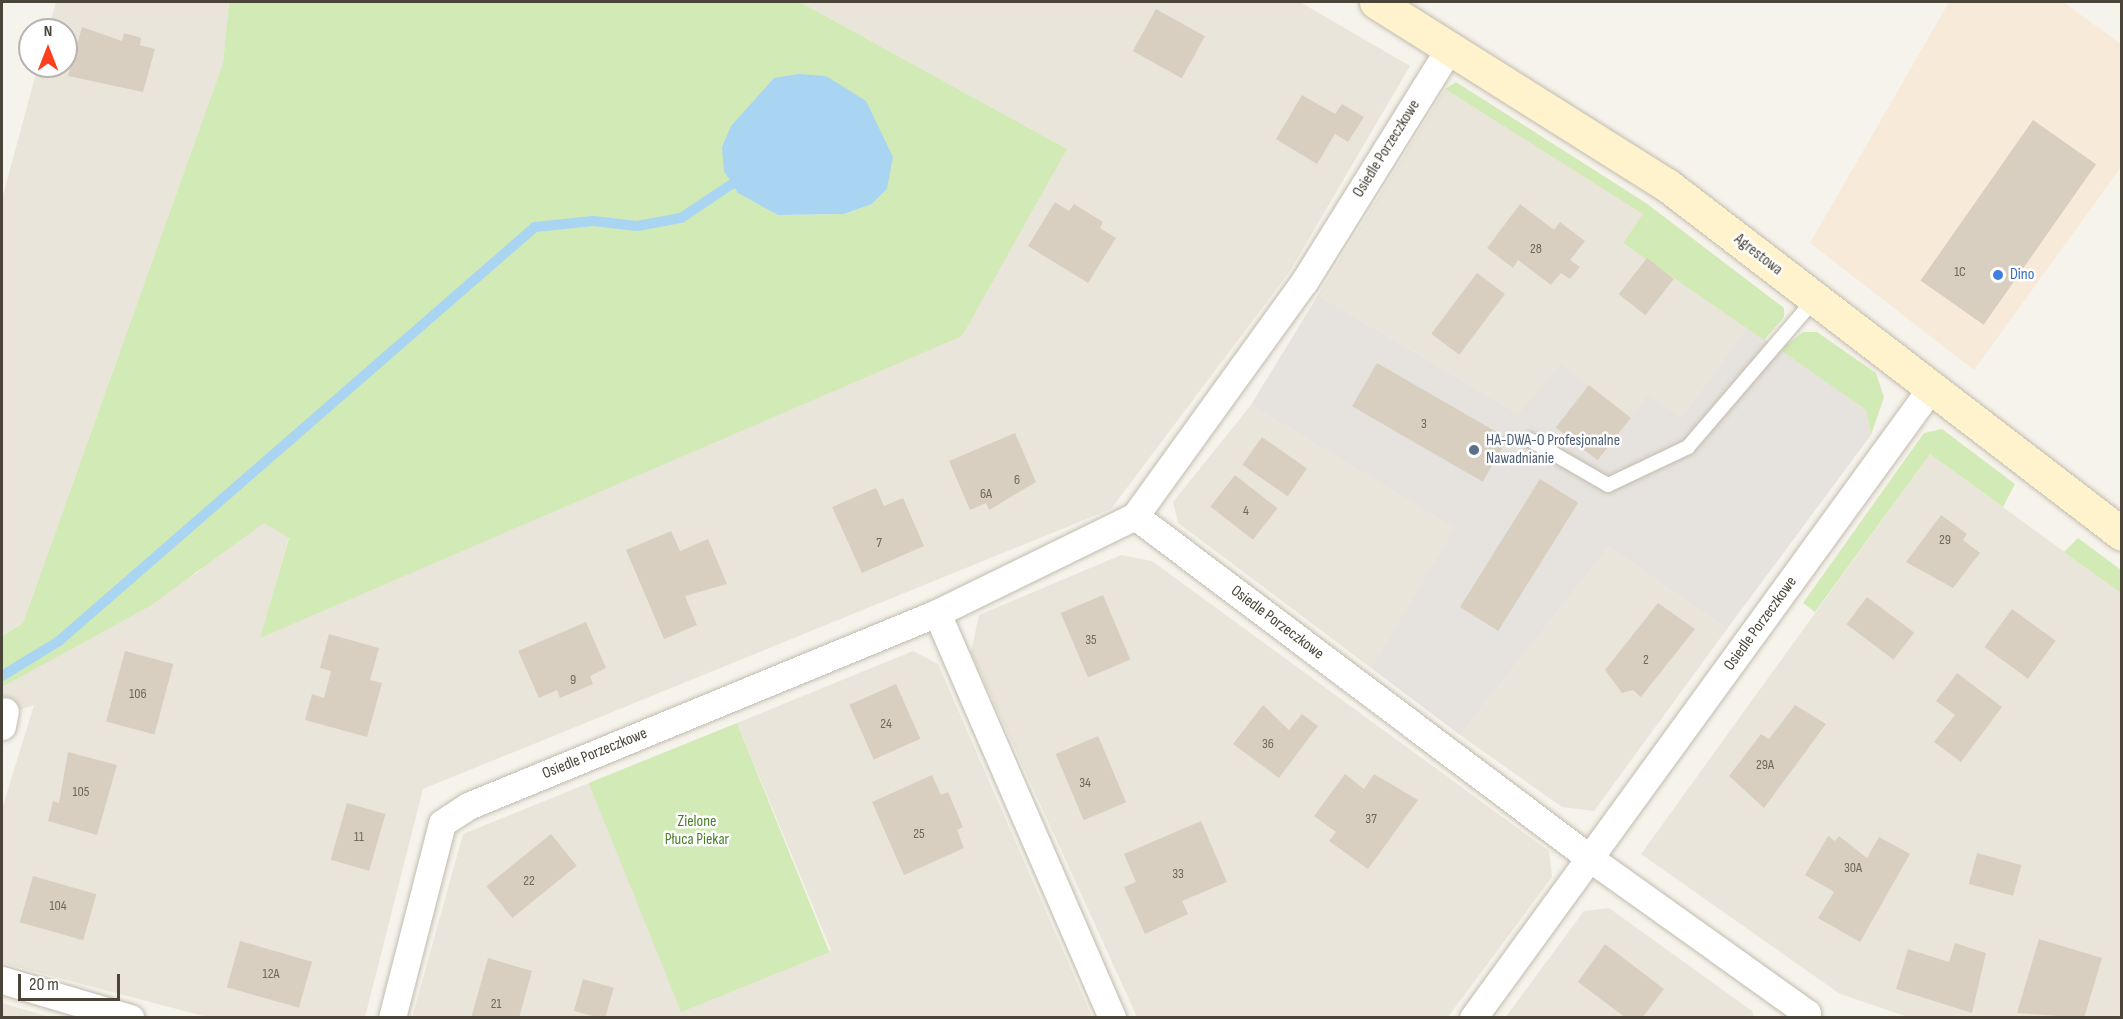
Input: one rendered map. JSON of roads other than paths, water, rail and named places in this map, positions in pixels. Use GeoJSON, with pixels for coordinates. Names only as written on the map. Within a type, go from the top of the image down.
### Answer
{"type":"FeatureCollection","features":[{"type":"Feature","properties":{"kind":"main road","name":"Agrestowa"},"geometry":{"type":"LineString","coordinates":[[1376,2],[1451,46],[1667,185],[2121,534]]}},
{"type":"Feature","properties":{"kind":"street","name":"Osiedle Porzeczkowe"},"geometry":{"type":"LineString","coordinates":[[393,1017],[442,823],[468,806],[937,613],[1135,516],[1304,282],[1451,46]]}},
{"type":"Feature","properties":{"kind":"street","name":"Osiedle Porzeczkowe"},"geometry":{"type":"LineString","coordinates":[[1473,1017],[1591,860],[1931,388]]}},
{"type":"Feature","properties":{"kind":"street","name":"Osiedle Porzeczkowe"},"geometry":{"type":"LineString","coordinates":[[1135,516],[1591,860],[1812,1016]]}},
{"type":"Feature","properties":{"kind":"street"},"geometry":{"type":"LineString","coordinates":[[937,613],[1112,1017]]}},
{"type":"Feature","properties":{"kind":"street"},"geometry":{"type":"LineString","coordinates":[[2,980],[130,1017]]}},
{"type":"Feature","properties":{"kind":"lane"},"geometry":{"type":"LineString","coordinates":[[1530,440],[1608,485],[1688,447],[1815,299]]}},
{"type":"Feature","properties":{"kind":"water"},"geometry":{"type":"Polygon","coordinates":[[[798,74],[826,76],[866,101],[893,157],[887,189],[872,204],[844,214],[778,215],[738,193],[724,171],[722,147],[731,126],[774,78],[798,74]]]}},
{"type":"Feature","properties":{"kind":"waterway"},"geometry":{"type":"LineString","coordinates":[[2,676],[59,641],[535,227],[593,221],[637,226],[681,218],[732,184]]}},
{"type":"Feature","properties":{"kind":"place","name":"Dino"},"geometry":{"type":"Point","coordinates":[1998,275]}},
{"type":"Feature","properties":{"kind":"place","name":"HA-DWA-O Profesjonalne Nawadnianie"},"geometry":{"type":"Point","coordinates":[1474,450]}},
{"type":"Feature","properties":{"kind":"park label","name":"Zielone Płuca Piekar"},"geometry":{"type":"Point","coordinates":[697,831]}}]}
